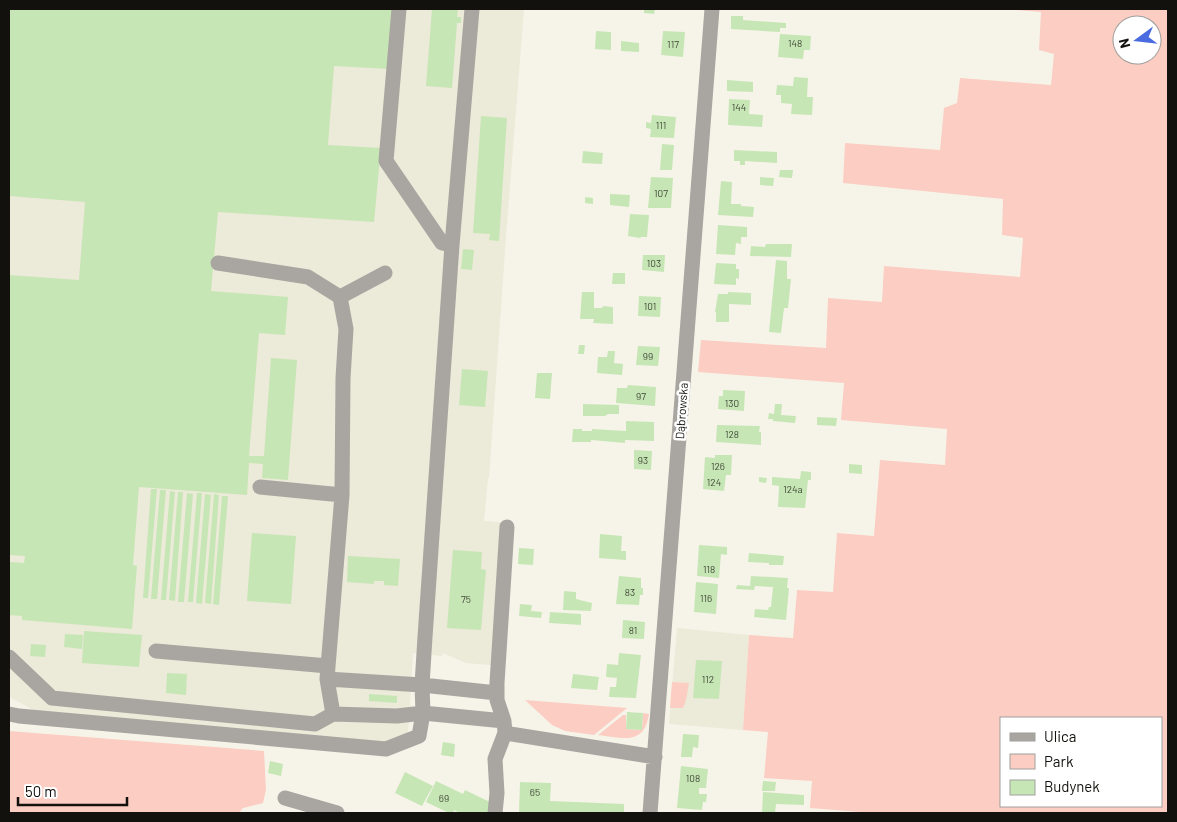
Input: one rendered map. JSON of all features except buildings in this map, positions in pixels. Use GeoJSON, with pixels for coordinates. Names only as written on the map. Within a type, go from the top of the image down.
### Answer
{"type":"FeatureCollection","features":[{"type":"Feature","properties":{"kind":"street"},"geometry":{"type":"LineString","coordinates":[[399,9],[386,161],[442,243],[452,245]]}},
{"type":"Feature","properties":{"kind":"street"},"geometry":{"type":"LineString","coordinates":[[9,714],[386,749],[419,736],[423,713],[422,685],[452,245],[472,9]]}},
{"type":"Feature","properties":{"kind":"street","name":"Dąbrowska"},"geometry":{"type":"LineString","coordinates":[[650,813],[712,9]]}},
{"type":"Feature","properties":{"kind":"street"},"geometry":{"type":"LineString","coordinates":[[218,263],[308,277],[340,297],[346,329],[343,378],[342,495],[328,672],[333,714]]}},
{"type":"Feature","properties":{"kind":"street"},"geometry":{"type":"LineString","coordinates":[[340,297],[385,273]]}},
{"type":"Feature","properties":{"kind":"street"},"geometry":{"type":"LineString","coordinates":[[260,487],[342,495]]}},
{"type":"Feature","properties":{"kind":"street"},"geometry":{"type":"LineString","coordinates":[[495,813],[497,793],[495,759],[505,727],[497,700],[497,693],[507,526]]}},
{"type":"Feature","properties":{"kind":"street"},"geometry":{"type":"LineString","coordinates":[[156,650],[497,693]]}},
{"type":"Feature","properties":{"kind":"street"},"geometry":{"type":"LineString","coordinates":[[9,657],[52,698],[315,724],[333,714],[397,716],[423,713],[505,727],[655,757]]}},
{"type":"Feature","properties":{"kind":"street"},"geometry":{"type":"LineString","coordinates":[[285,798],[338,813]]}},
{"type":"Feature","properties":{"kind":"shaded area"},"geometry":{"type":"Polygon","coordinates":[[[9,9],[524,9],[489,478],[484,521],[511,523],[501,666],[466,663],[443,653],[442,656],[413,653],[408,734],[384,743],[41,714],[11,698],[9,694],[9,9]]]}},
{"type":"Feature","properties":{"kind":"shaded area"},"geometry":{"type":"Polygon","coordinates":[[[677,628],[749,635],[743,730],[669,724],[677,628]]]}},
{"type":"Feature","properties":{"kind":"green space"},"geometry":{"type":"Polygon","coordinates":[[[1004,9],[1168,9],[1168,813],[873,813],[810,808],[812,781],[764,778],[768,732],[743,730],[749,635],[793,638],[797,590],[833,592],[837,533],[874,536],[880,460],[945,465],[947,429],[841,420],[844,383],[698,372],[701,340],[826,348],[828,298],[882,302],[884,266],[1020,277],[1023,238],[1002,235],[1003,199],[843,183],[845,143],[940,150],[944,108],[957,103],[960,78],[1051,85],[1054,54],[1039,50],[1041,12],[1004,9]]]}},
{"type":"Feature","properties":{"kind":"green space"},"geometry":{"type":"Polygon","coordinates":[[[672,682],[689,683],[683,708],[670,708],[672,682]]]}},
{"type":"Feature","properties":{"kind":"green space"},"geometry":{"type":"Polygon","coordinates":[[[525,700],[627,708],[594,735],[565,731],[552,725],[525,700]]]}},
{"type":"Feature","properties":{"kind":"green space"},"geometry":{"type":"Polygon","coordinates":[[[643,713],[649,714],[646,724],[642,731],[631,738],[598,735],[623,715],[626,715],[626,729],[642,730],[643,713]]]}},
{"type":"Feature","properties":{"kind":"green space"},"geometry":{"type":"Polygon","coordinates":[[[9,731],[264,751],[266,790],[263,803],[243,808],[239,813],[9,813],[9,731]]]}}]}
